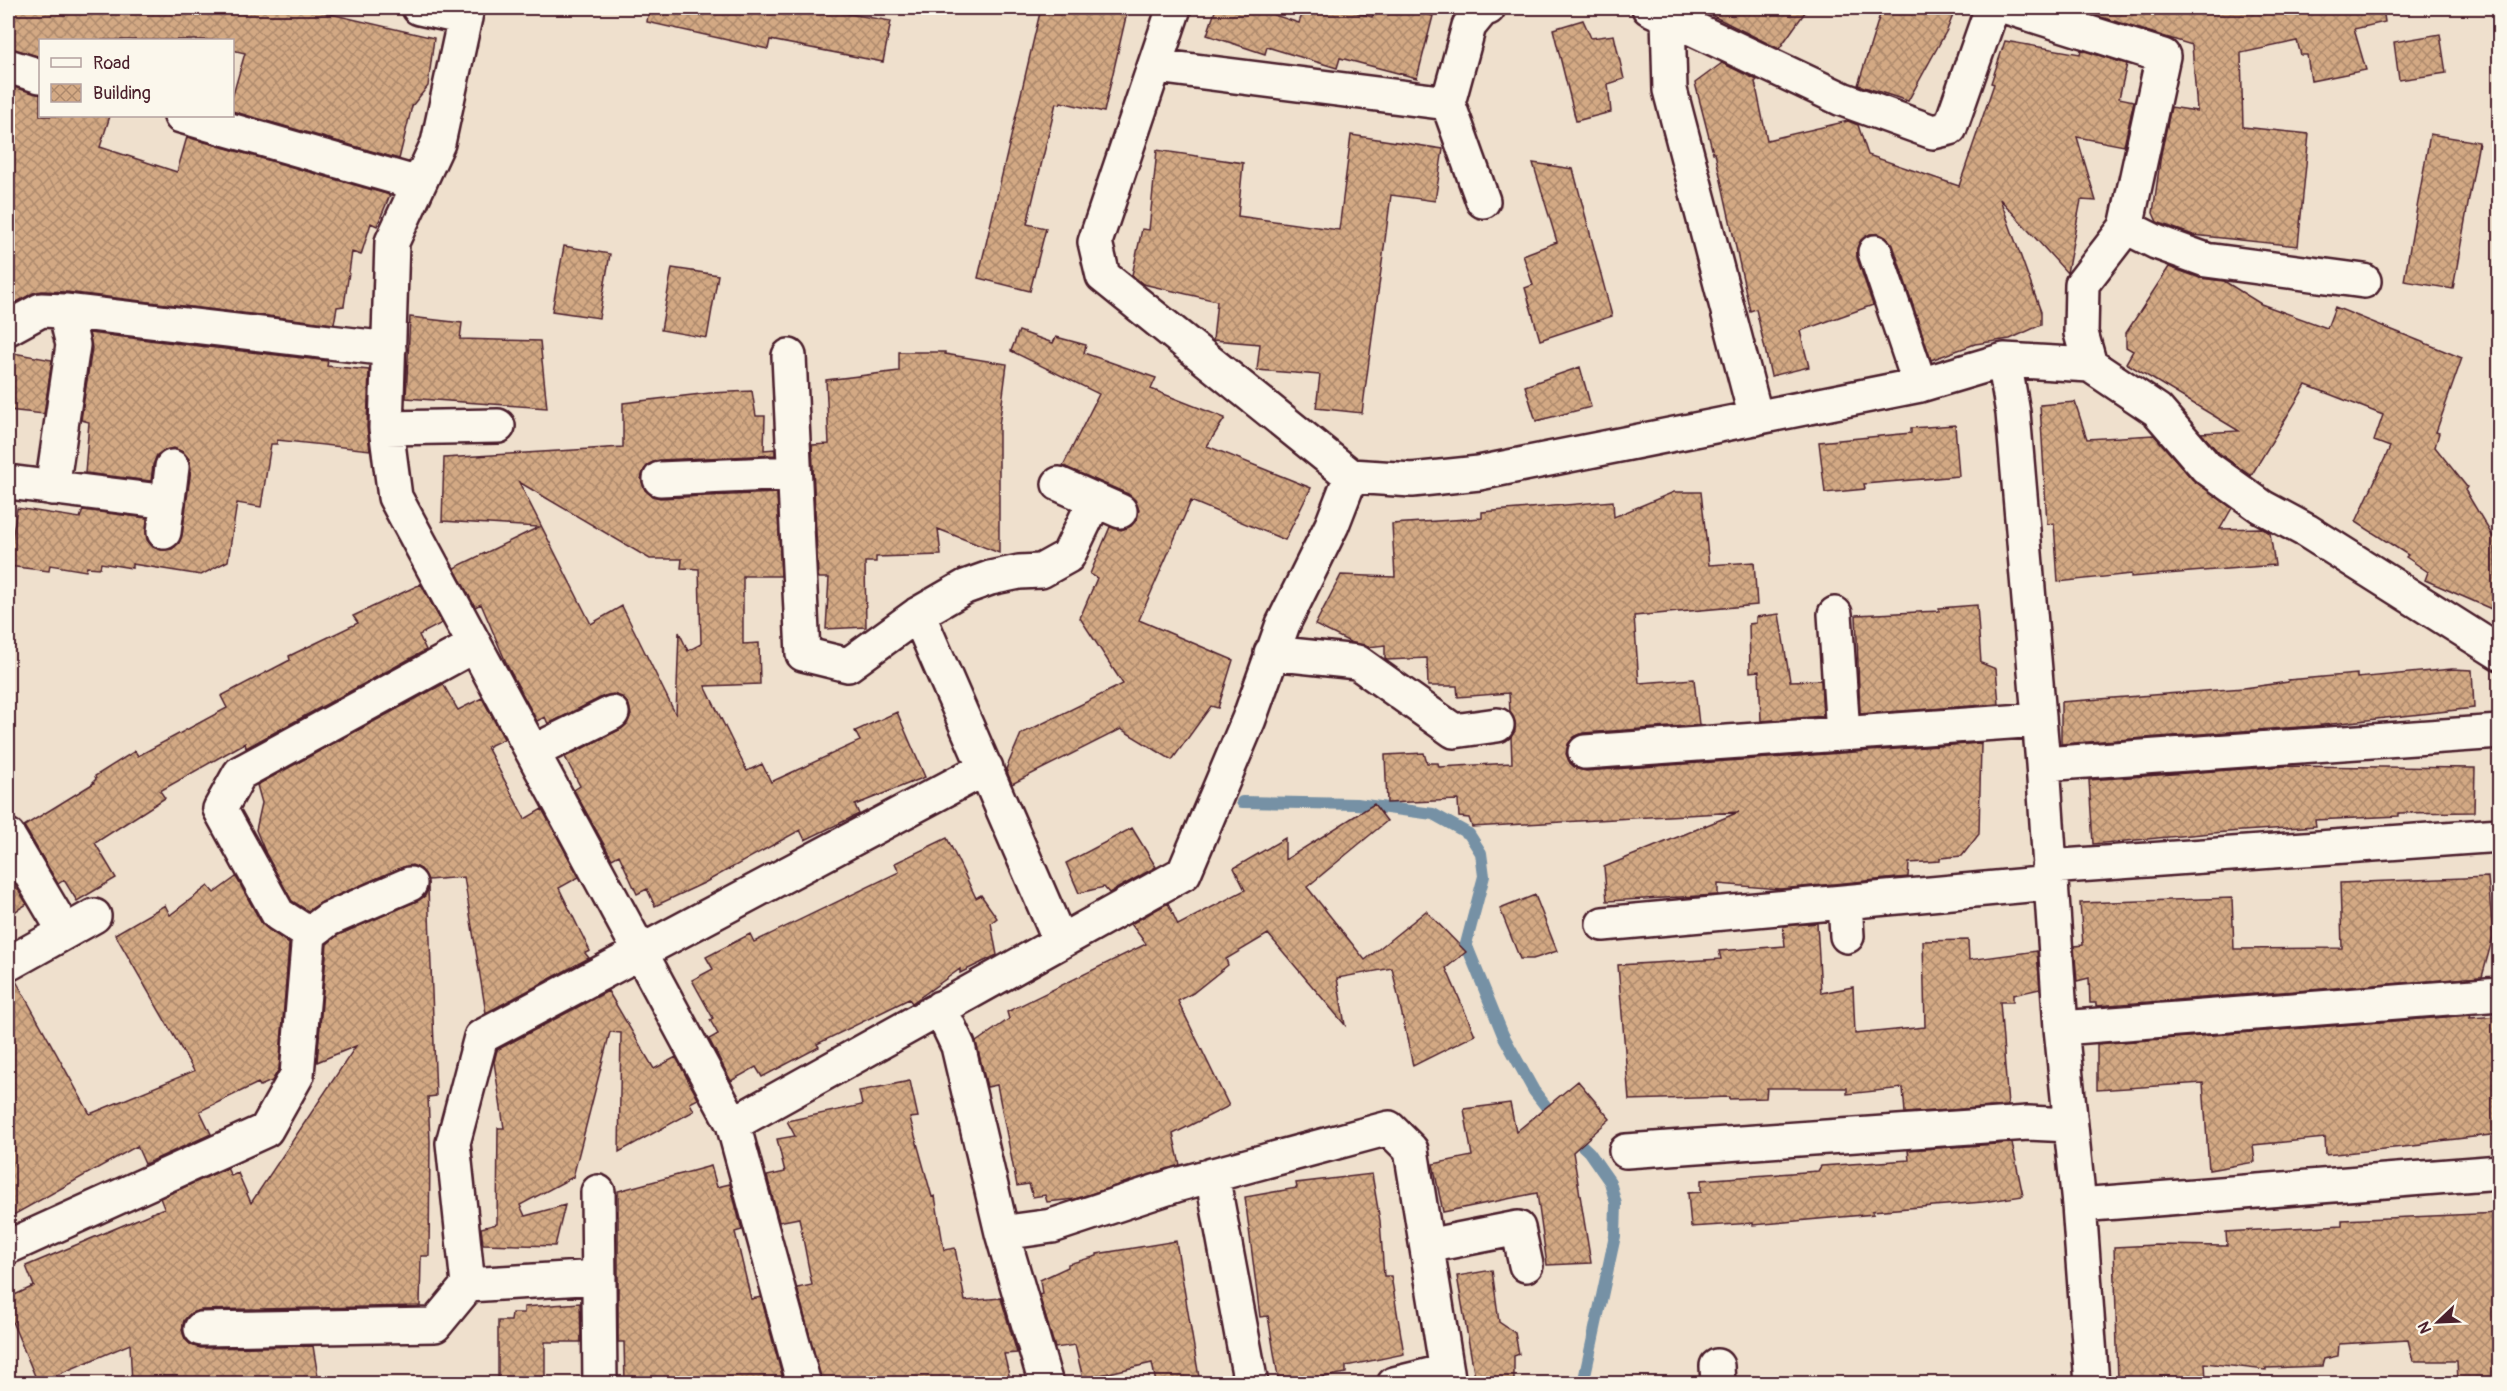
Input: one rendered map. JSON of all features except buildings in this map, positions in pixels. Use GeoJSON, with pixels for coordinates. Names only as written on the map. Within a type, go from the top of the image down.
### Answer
{"type":"FeatureCollection","features":[{"type":"Feature","properties":{"kind":"street"},"geometry":{"type":"LineString","coordinates":[[419,8],[466,13],[438,143],[392,242],[386,428],[395,497],[733,1124],[804,1383]]}},
{"type":"Feature","properties":{"kind":"street"},"geometry":{"type":"LineString","coordinates":[[1174,8],[1095,242],[1103,276],[1351,476],[1412,480],[1479,473],[1920,385],[2004,360],[2090,365],[2157,410],[2206,467],[2262,507],[2307,531],[2499,653]]}},
{"type":"Feature","properties":{"kind":"street"},"geometry":{"type":"LineString","coordinates":[[1483,201],[1448,103],[1469,26],[1483,9],[1488,8]]}},
{"type":"Feature","properties":{"kind":"street"},"geometry":{"type":"LineString","coordinates":[[1659,12],[1842,99],[1933,132],[1950,128],[1992,8]]}},
{"type":"Feature","properties":{"kind":"street"},"geometry":{"type":"LineString","coordinates":[[2010,8],[2055,14],[2163,56],[2126,227],[2082,284],[2081,333],[2090,365]]}},
{"type":"Feature","properties":{"kind":"street"},"geometry":{"type":"LineString","coordinates":[[1659,12],[1670,90],[1756,418]]}},
{"type":"Feature","properties":{"kind":"street"},"geometry":{"type":"LineString","coordinates":[[8,66],[39,76]]}},
{"type":"Feature","properties":{"kind":"street"},"geometry":{"type":"LineString","coordinates":[[1156,66],[1448,103]]}},
{"type":"Feature","properties":{"kind":"street"},"geometry":{"type":"LineString","coordinates":[[184,117],[419,184]]}},
{"type":"Feature","properties":{"kind":"street"},"geometry":{"type":"LineString","coordinates":[[2126,227],[2156,242],[2206,260],[2364,281]]}},
{"type":"Feature","properties":{"kind":"street"},"geometry":{"type":"LineString","coordinates":[[1875,252],[1920,385]]}},
{"type":"Feature","properties":{"kind":"street"},"geometry":{"type":"LineString","coordinates":[[8,328],[41,310],[65,311],[389,349]]}},
{"type":"Feature","properties":{"kind":"street"},"geometry":{"type":"LineString","coordinates":[[52,488],[73,345],[65,311]]}},
{"type":"Feature","properties":{"kind":"street"},"geometry":{"type":"LineString","coordinates":[[789,356],[803,654],[848,665],[918,614],[965,587],[990,578],[1019,572],[1041,571],[1068,556],[1107,505],[1059,484]]}},
{"type":"Feature","properties":{"kind":"street"},"geometry":{"type":"LineString","coordinates":[[2004,360],[2013,413],[2043,764],[2061,1028],[2079,1205],[2092,1383]]}},
{"type":"Feature","properties":{"kind":"street"},"geometry":{"type":"LineString","coordinates":[[386,428],[498,426]]}},
{"type":"Feature","properties":{"kind":"street"},"geometry":{"type":"LineString","coordinates":[[8,482],[52,488],[166,517],[172,466]]}},
{"type":"Feature","properties":{"kind":"street"},"geometry":{"type":"LineString","coordinates":[[660,479],[794,472]]}},
{"type":"Feature","properties":{"kind":"street"},"geometry":{"type":"LineString","coordinates":[[733,1124],[1184,873],[1249,718],[1283,624],[1332,525],[1351,476]]}},
{"type":"Feature","properties":{"kind":"street"},"geometry":{"type":"LineString","coordinates":[[918,614],[1060,941]]}},
{"type":"Feature","properties":{"kind":"street"},"geometry":{"type":"LineString","coordinates":[[1835,614],[1843,734]]}},
{"type":"Feature","properties":{"kind":"street"},"geometry":{"type":"LineString","coordinates":[[309,934],[278,914],[220,809],[240,773],[476,645]]}},
{"type":"Feature","properties":{"kind":"street"},"geometry":{"type":"LineString","coordinates":[[1271,653],[1357,662],[1454,731],[1497,725]]}},
{"type":"Feature","properties":{"kind":"street"},"geometry":{"type":"LineString","coordinates":[[533,752],[612,713]]}},
{"type":"Feature","properties":{"kind":"street"},"geometry":{"type":"LineString","coordinates":[[1585,752],[2038,720]]}},
{"type":"Feature","properties":{"kind":"street"},"geometry":{"type":"LineString","coordinates":[[2043,764],[2499,732]]}},
{"type":"Feature","properties":{"kind":"street"},"geometry":{"type":"LineString","coordinates":[[201,1329],[435,1325],[468,1284],[453,1143],[481,1037],[986,768]]}},
{"type":"Feature","properties":{"kind":"street"},"geometry":{"type":"LineString","coordinates":[[1603,924],[1845,902],[2049,875],[2499,835]]}},
{"type":"Feature","properties":{"kind":"street"},"geometry":{"type":"LineString","coordinates":[[8,836],[64,932]]}},
{"type":"Feature","properties":{"kind":"street"},"geometry":{"type":"LineString","coordinates":[[309,934],[329,920],[410,884]]}},
{"type":"Feature","properties":{"kind":"street"},"geometry":{"type":"LineString","coordinates":[[1845,902],[1847,936]]}},
{"type":"Feature","properties":{"kind":"street"},"geometry":{"type":"LineString","coordinates":[[8,964],[93,916]]}},
{"type":"Feature","properties":{"kind":"street"},"geometry":{"type":"LineString","coordinates":[[8,1247],[266,1130],[297,1075],[309,934]]}},
{"type":"Feature","properties":{"kind":"street"},"geometry":{"type":"LineString","coordinates":[[2061,1028],[2499,994]]}},
{"type":"Feature","properties":{"kind":"street"},"geometry":{"type":"LineString","coordinates":[[940,1008],[958,1046],[1002,1233],[1046,1383]]}},
{"type":"Feature","properties":{"kind":"street"},"geometry":{"type":"LineString","coordinates":[[1626,1151],[2028,1123],[2070,1125]]}},
{"type":"Feature","properties":{"kind":"street"},"geometry":{"type":"LineString","coordinates":[[1002,1233],[1052,1226],[1212,1175],[1389,1128],[1411,1150],[1448,1377],[1394,1383]]}},
{"type":"Feature","properties":{"kind":"street"},"geometry":{"type":"LineString","coordinates":[[2079,1205],[2499,1172]]}},
{"type":"Feature","properties":{"kind":"street"},"geometry":{"type":"LineString","coordinates":[[1212,1175],[1251,1383]]}},
{"type":"Feature","properties":{"kind":"street"},"geometry":{"type":"LineString","coordinates":[[598,1192],[600,1383]]}},
{"type":"Feature","properties":{"kind":"street"},"geometry":{"type":"LineString","coordinates":[[1427,1246],[1518,1228],[1526,1264]]}},
{"type":"Feature","properties":{"kind":"street"},"geometry":{"type":"LineString","coordinates":[[468,1284],[598,1277]]}},
{"type":"Feature","properties":{"kind":"waterway"},"geometry":{"type":"LineString","coordinates":[[1242,802],[1357,804],[1433,814],[1469,834],[1481,853],[1484,876],[1466,944],[1503,1035],[1534,1091],[1555,1118]]}},
{"type":"Feature","properties":{"kind":"waterway"},"geometry":{"type":"LineString","coordinates":[[1571,1135],[1589,1152],[1610,1182],[1616,1204],[1615,1236],[1583,1384]]}}]}
